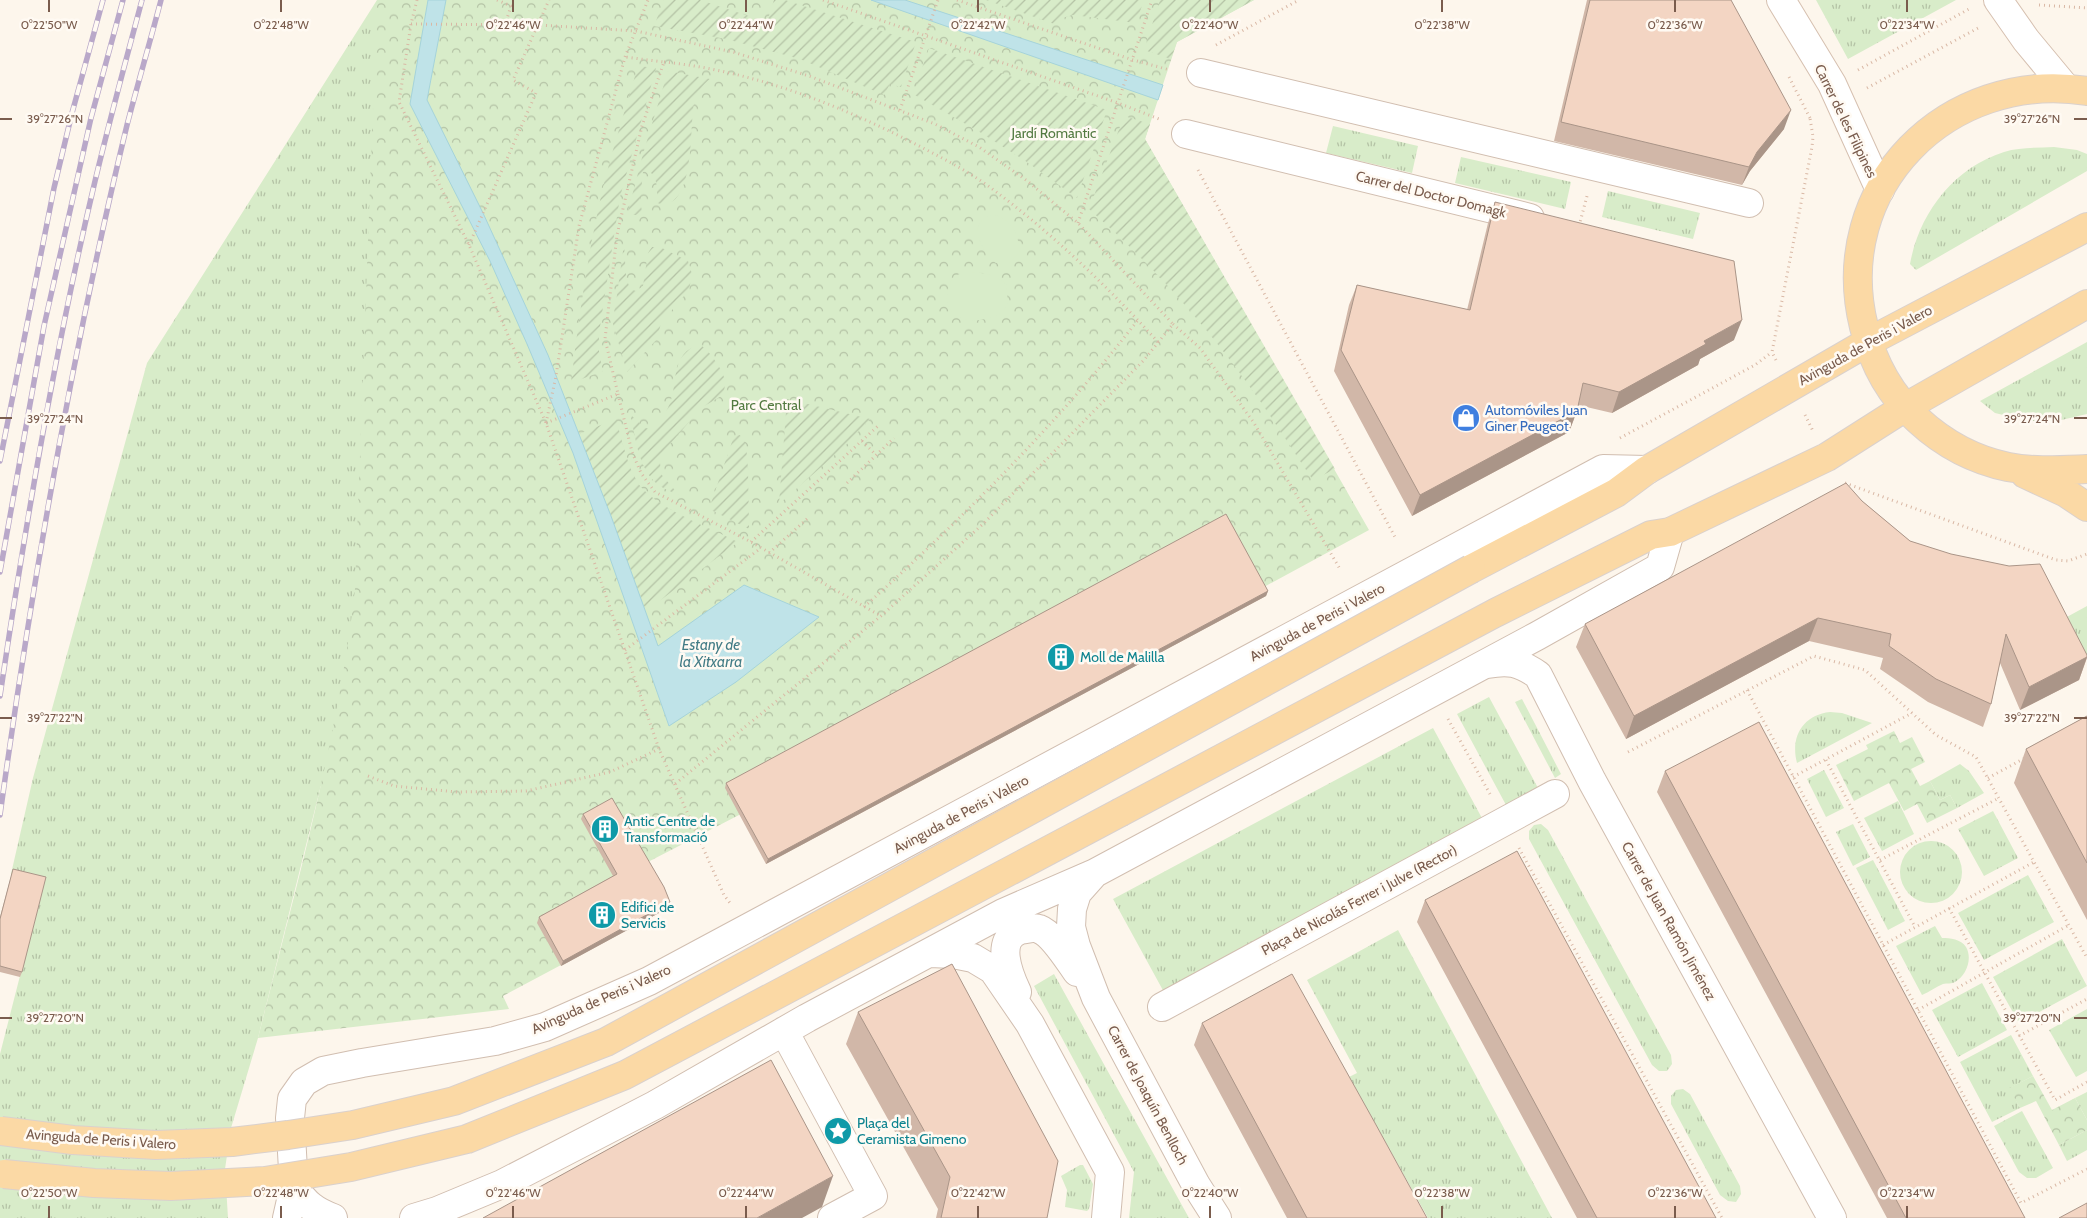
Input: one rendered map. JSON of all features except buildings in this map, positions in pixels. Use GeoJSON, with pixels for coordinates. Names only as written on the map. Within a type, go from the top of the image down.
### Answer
{"type":"FeatureCollection","features":[{"type":"Feature","properties":{"kind":"main road"},"geometry":{"type":"LineString","coordinates":[[2076,89],[2028,89],[2000,95],[1957,111],[1926,132],[1900,159],[1880,190],[1867,219],[1860,249],[1858,281],[1860,312],[1868,342],[1882,377],[1904,408],[1934,435],[1969,455],[2007,467],[2066,493],[2087,507]]}},
{"type":"Feature","properties":{"kind":"main road","name":"Avinguda de Peris i Valero"},"geometry":{"type":"LineString","coordinates":[[1,1131],[73,1140],[156,1145],[232,1142],[353,1125],[454,1102],[606,1042],[1471,569],[1616,492],[1646,470],[1868,342],[2087,227]]}},
{"type":"Feature","properties":{"kind":"main road"},"geometry":{"type":"LineString","coordinates":[[2,1174],[94,1184],[171,1186],[265,1181],[351,1167],[467,1139],[625,1075],[1495,613],[1651,535],[1670,532],[1827,458],[1904,408],[2087,304]]}},
{"type":"Feature","properties":{"kind":"main road"},"geometry":{"type":"LineString","coordinates":[[2007,467],[2050,471],[2087,469]]}},
{"type":"Feature","properties":{"kind":"street","name":"Carrer de les Filipines"},"geometry":{"type":"LineString","coordinates":[[1781,0],[1840,102],[1880,190]]}},
{"type":"Feature","properties":{"kind":"street"},"geometry":{"type":"LineString","coordinates":[[1993,6],[2076,89]]}},
{"type":"Feature","properties":{"kind":"street"},"geometry":{"type":"LineString","coordinates":[[1201,73],[1748,204]]}},
{"type":"Feature","properties":{"kind":"street","name":"Carrer del Doctor Domagk"},"geometry":{"type":"LineString","coordinates":[[1186,134],[1550,222]]}},
{"type":"Feature","properties":{"kind":"street","name":"Avinguda de Peris i Valero"},"geometry":{"type":"LineString","coordinates":[[287,1218],[294,1187],[290,1118],[292,1099],[304,1082],[323,1071],[503,1039],[545,1027],[649,981],[1603,469],[1646,470]]}},
{"type":"Feature","properties":{"kind":"street"},"geometry":{"type":"LineString","coordinates":[[428,1216],[502,1184],[655,1105],[784,1031],[1004,913],[1095,873],[1483,665],[1660,567],[1670,532]]}},
{"type":"Feature","properties":{"kind":"street","name":"Carrer de Juan Ramón Jiménez"},"geometry":{"type":"LineString","coordinates":[[1483,665],[1506,660],[1526,667],[1538,675],[1592,780],[1832,1218]]}},
{"type":"Feature","properties":{"kind":"street","name":"Plaça de Nicolás Ferrer i Julve (Rector)"},"geometry":{"type":"LineString","coordinates":[[1162,1006],[1554,794]]}},
{"type":"Feature","properties":{"kind":"street","name":"Carrer de Joaquín Benlloch"},"geometry":{"type":"LineString","coordinates":[[1095,873],[1077,893],[1072,909],[1071,927],[1076,946],[1096,998],[1196,1184],[1217,1218]]}},
{"type":"Feature","properties":{"kind":"street","name":"Carrer de Joaquín Benlloch"},"geometry":{"type":"LineString","coordinates":[[1030,1024],[1007,968],[1006,952],[1009,940],[1015,932],[1025,929],[1039,929],[1050,938],[1096,998]]}},
{"type":"Feature","properties":{"kind":"street","name":"Carrer de Joaquín Benlloch"},"geometry":{"type":"LineString","coordinates":[[930,953],[953,954],[972,958],[993,970],[1030,1024],[1110,1172],[1106,1218]]}},
{"type":"Feature","properties":{"kind":"street"},"geometry":{"type":"LineString","coordinates":[[784,1031],[873,1196],[832,1218]]}},
{"type":"Feature","properties":{"kind":"street"},"geometry":{"type":"LineString","coordinates":[[294,1187],[303,1200],[316,1212],[333,1218]]}},
{"type":"Feature","properties":{"kind":"path"},"geometry":{"type":"LineString","coordinates":[[416,0],[399,102],[469,245],[546,424],[659,749],[724,895],[734,908]]}},
{"type":"Feature","properties":{"kind":"path"},"geometry":{"type":"LineString","coordinates":[[497,0],[511,6],[506,26]]}},
{"type":"Feature","properties":{"kind":"path"},"geometry":{"type":"LineString","coordinates":[[469,245],[536,93],[513,80],[549,0]]}},
{"type":"Feature","properties":{"kind":"path"},"geometry":{"type":"LineString","coordinates":[[546,424],[556,376],[580,226],[626,57],[648,0]]}},
{"type":"Feature","properties":{"kind":"path"},"geometry":{"type":"LineString","coordinates":[[823,0],[1153,115],[1186,134],[1184,144],[1396,539]]}},
{"type":"Feature","properties":{"kind":"path"},"geometry":{"type":"LineString","coordinates":[[900,110],[938,0]]}},
{"type":"Feature","properties":{"kind":"path"},"geometry":{"type":"LineString","coordinates":[[957,0],[1133,60],[1167,70],[1201,73],[1208,50],[1299,0]]}},
{"type":"Feature","properties":{"kind":"path"},"geometry":{"type":"LineString","coordinates":[[1078,223],[1152,0]]}},
{"type":"Feature","properties":{"kind":"path"},"geometry":{"type":"LineString","coordinates":[[1855,71],[1993,6],[2033,5],[2087,8]]}},
{"type":"Feature","properties":{"kind":"path"},"geometry":{"type":"LineString","coordinates":[[1772,352],[1813,137],[1810,118],[1840,102],[1993,6]]}},
{"type":"Feature","properties":{"kind":"path"},"geometry":{"type":"LineString","coordinates":[[411,24],[538,26],[636,31],[733,52],[810,76],[900,110],[935,124],[979,147],[1026,180],[1078,223],[1173,324],[1200,348],[1254,423],[1340,569]]}},
{"type":"Feature","properties":{"kind":"path"},"geometry":{"type":"LineString","coordinates":[[626,57],[719,70],[788,90],[877,124],[950,162],[994,190],[1050,235],[1138,320],[1158,342]]}},
{"type":"Feature","properties":{"kind":"path"},"geometry":{"type":"LineString","coordinates":[[664,62],[642,126],[617,235],[605,339],[632,452],[641,473],[655,492],[761,548],[880,616]]}},
{"type":"Feature","properties":{"kind":"path"},"geometry":{"type":"LineString","coordinates":[[864,607],[997,479],[1069,404],[1138,320]]}},
{"type":"Feature","properties":{"kind":"path"},"geometry":{"type":"LineString","coordinates":[[675,784],[880,616],[983,524],[1144,360],[1173,324]]}},
{"type":"Feature","properties":{"kind":"path"},"geometry":{"type":"LineString","coordinates":[[546,424],[618,394]]}},
{"type":"Feature","properties":{"kind":"path"},"geometry":{"type":"LineString","coordinates":[[750,542],[878,426]]}},
{"type":"Feature","properties":{"kind":"path"},"geometry":{"type":"LineString","coordinates":[[847,483],[894,438]]}},
{"type":"Feature","properties":{"kind":"path"},"geometry":{"type":"LineString","coordinates":[[862,441],[876,455]]}},
{"type":"Feature","properties":{"kind":"path"},"geometry":{"type":"LineString","coordinates":[[1853,484],[2056,560],[2068,561],[2087,554]]}},
{"type":"Feature","properties":{"kind":"path"},"geometry":{"type":"LineString","coordinates":[[769,553],[808,518]]}},
{"type":"Feature","properties":{"kind":"path"},"geometry":{"type":"LineString","coordinates":[[625,650],[761,548]]}},
{"type":"Feature","properties":{"kind":"path"},"geometry":{"type":"LineString","coordinates":[[1628,752],[1814,656],[1865,670],[1936,735],[1976,757],[2087,958]]}},
{"type":"Feature","properties":{"kind":"path"},"geometry":{"type":"LineString","coordinates":[[1747,690],[2021,1203],[2087,1169]]}},
{"type":"Feature","properties":{"kind":"path"},"geometry":{"type":"LineString","coordinates":[[1793,777],[1912,713]]}},
{"type":"Feature","properties":{"kind":"path"},"geometry":{"type":"LineString","coordinates":[[1445,714],[1722,1218]]}},
{"type":"Feature","properties":{"kind":"path"},"geometry":{"type":"LineString","coordinates":[[368,776],[394,786],[457,792],[526,791],[610,772],[659,749]]}},
{"type":"Feature","properties":{"kind":"path"},"geometry":{"type":"LineString","coordinates":[[1988,778],[2029,756]]}},
{"type":"Feature","properties":{"kind":"path"},"geometry":{"type":"LineString","coordinates":[[1826,760],[1915,927]]}},
{"type":"Feature","properties":{"kind":"path"},"geometry":{"type":"LineString","coordinates":[[1880,860],[1999,798]]}},
{"type":"Feature","properties":{"kind":"path"},"geometry":{"type":"LineString","coordinates":[[1883,944],[2034,862]]}},
{"type":"Feature","properties":{"kind":"path"},"geometry":{"type":"LineString","coordinates":[[1949,908],[2055,1100],[2087,1082]]}},
{"type":"Feature","properties":{"kind":"path"},"geometry":{"type":"LineString","coordinates":[[1918,1010],[2069,925]]}},
{"type":"Feature","properties":{"kind":"path"},"geometry":{"type":"LineString","coordinates":[[2020,1036],[2087,999]]}},
{"type":"Feature","properties":{"kind":"green space"},"geometry":{"type":"Polygon","coordinates":[[[377,0],[406,0],[473,276],[320,789],[258,1038],[231,1128],[225,1169],[228,1218],[0,1218],[0,1054],[44,882],[11,874],[33,778],[147,363],[377,0]]]}},
{"type":"Feature","properties":{"kind":"green space","name":"Parc Central"},"geometry":{"type":"Polygon","coordinates":[[[377,0],[1254,0],[1177,42],[1145,139],[1369,530],[1262,588],[739,815],[644,864],[668,908],[503,996],[509,1009],[258,1038],[327,759],[338,702],[355,589],[377,0]]]}},
{"type":"Feature","properties":{"kind":"green space"},"geometry":{"type":"Polygon","coordinates":[[[664,0],[700,0],[767,22],[774,0],[785,0],[916,42],[901,87],[890,84],[884,95],[800,59],[726,39],[654,26],[664,0]]]}},
{"type":"Feature","properties":{"kind":"green space"},"geometry":{"type":"Polygon","coordinates":[[[986,0],[1144,0],[1136,23],[1073,15],[1062,18],[1057,25],[986,0]]]}},
{"type":"Feature","properties":{"kind":"green space"},"geometry":{"type":"Polygon","coordinates":[[[1160,0],[1254,0],[1177,42],[1171,59],[1144,50],[1160,0]]]}},
{"type":"Feature","properties":{"kind":"green space"},"geometry":{"type":"Polygon","coordinates":[[[1816,0],[1956,0],[1848,59],[1816,0]]]}},
{"type":"Feature","properties":{"kind":"green space","name":"Jardí Romàntic"},"geometry":{"type":"Polygon","coordinates":[[[929,48],[1107,110],[1077,198],[1024,160],[913,94],[929,48]]]}},
{"type":"Feature","properties":{"kind":"green space"},"geometry":{"type":"Polygon","coordinates":[[[638,66],[656,68],[620,197],[599,333],[599,353],[603,371],[571,383],[577,331],[599,204],[638,66]]]}},
{"type":"Feature","properties":{"kind":"green space"},"geometry":{"type":"Polygon","coordinates":[[[668,71],[710,79],[700,90],[694,104],[685,183],[679,195],[670,203],[657,203],[657,189],[654,176],[647,170],[643,172],[640,202],[642,211],[636,215],[627,215],[643,154],[668,71]]]}},
{"type":"Feature","properties":{"kind":"green space"},"geometry":{"type":"Polygon","coordinates":[[[1124,116],[1150,124],[1145,139],[1335,469],[1313,480],[1256,395],[1211,336],[1153,270],[1089,209],[1124,116]]]}},
{"type":"Feature","properties":{"kind":"green space"},"geometry":{"type":"Polygon","coordinates":[[[1333,126],[1418,146],[1412,173],[1326,153],[1333,126]]]}},
{"type":"Feature","properties":{"kind":"green space"},"geometry":{"type":"Polygon","coordinates":[[[2054,147],[2077,150],[2087,154],[2087,171],[1916,270],[1910,264],[1921,228],[1930,211],[1954,181],[1986,159],[2004,152],[2054,147]]]}},
{"type":"Feature","properties":{"kind":"green space"},"geometry":{"type":"Polygon","coordinates":[[[1461,157],[1571,182],[1565,209],[1455,183],[1461,157]]]}},
{"type":"Feature","properties":{"kind":"green space"},"geometry":{"type":"Polygon","coordinates":[[[1608,191],[1700,213],[1693,239],[1602,217],[1608,191]]]}},
{"type":"Feature","properties":{"kind":"green space"},"geometry":{"type":"Polygon","coordinates":[[[996,215],[1011,225],[1018,241],[1019,253],[1009,263],[996,263],[988,258],[976,233],[983,220],[996,215]]]}},
{"type":"Feature","properties":{"kind":"green space"},"geometry":{"type":"Polygon","coordinates":[[[624,244],[626,277],[630,289],[636,291],[643,286],[648,253],[652,247],[660,247],[688,261],[692,274],[689,290],[661,323],[657,339],[627,372],[613,324],[624,244]]]}},
{"type":"Feature","properties":{"kind":"green space"},"geometry":{"type":"Polygon","coordinates":[[[966,272],[988,274],[1006,284],[1008,303],[1002,313],[986,319],[966,320],[950,310],[947,297],[952,279],[966,272]]]}},
{"type":"Feature","properties":{"kind":"green space"},"geometry":{"type":"Polygon","coordinates":[[[2087,342],[2087,414],[2057,421],[2028,421],[1995,413],[1980,401],[2087,342]]]}},
{"type":"Feature","properties":{"kind":"green space"},"geometry":{"type":"Polygon","coordinates":[[[699,344],[711,355],[719,367],[725,386],[723,395],[701,408],[665,450],[660,462],[661,474],[679,495],[660,486],[647,472],[636,443],[630,414],[645,428],[651,429],[654,426],[670,404],[680,361],[684,354],[699,344]]]}},
{"type":"Feature","properties":{"kind":"green space"},"geometry":{"type":"Polygon","coordinates":[[[787,399],[870,419],[844,447],[779,504],[787,399]]]}},
{"type":"Feature","properties":{"kind":"green space"},"geometry":{"type":"Polygon","coordinates":[[[616,419],[629,464],[641,487],[673,511],[738,542],[646,611],[579,434],[616,419]]]}},
{"type":"Feature","properties":{"kind":"green space"},"geometry":{"type":"Polygon","coordinates":[[[740,435],[746,445],[749,529],[709,509],[734,436],[740,435]]]}},
{"type":"Feature","properties":{"kind":"green space"},"geometry":{"type":"Polygon","coordinates":[[[2087,606],[2087,658],[2065,618],[2087,606]]]}},
{"type":"Feature","properties":{"kind":"green space"},"geometry":{"type":"Polygon","coordinates":[[[1489,697],[1538,788],[1506,805],[1457,714],[1489,697]]]}},
{"type":"Feature","properties":{"kind":"green space"},"geometry":{"type":"Polygon","coordinates":[[[1522,699],[1561,774],[1555,778],[1515,702],[1522,699]]]}},
{"type":"Feature","properties":{"kind":"green space"},"geometry":{"type":"Polygon","coordinates":[[[1830,712],[1842,713],[1872,723],[1797,763],[1795,744],[1801,729],[1812,718],[1830,712]]]}},
{"type":"Feature","properties":{"kind":"green space"},"geometry":{"type":"Polygon","coordinates":[[[1433,728],[1483,820],[1165,994],[1113,899],[1433,728]]]}},
{"type":"Feature","properties":{"kind":"green space"},"geometry":{"type":"Polygon","coordinates":[[[1894,731],[1900,743],[1912,737],[1925,762],[1911,769],[1920,786],[1930,781],[1940,800],[1950,795],[1957,808],[1927,823],[1917,804],[1904,811],[1889,783],[1854,801],[1836,765],[1868,749],[1866,745],[1894,731]]]}},
{"type":"Feature","properties":{"kind":"green space"},"geometry":{"type":"Polygon","coordinates":[[[1960,764],[1969,771],[1984,793],[1957,808],[1950,795],[1940,800],[1930,781],[1960,764]]]}},
{"type":"Feature","properties":{"kind":"green space"},"geometry":{"type":"Polygon","coordinates":[[[1824,770],[1844,808],[1826,817],[1807,779],[1824,770]]]}},
{"type":"Feature","properties":{"kind":"green space"},"geometry":{"type":"Polygon","coordinates":[[[1898,801],[1914,834],[1882,851],[1864,818],[1898,801]]]}},
{"type":"Feature","properties":{"kind":"green space"},"geometry":{"type":"Polygon","coordinates":[[[1993,811],[2018,858],[1984,876],[1958,829],[1993,811]]]}},
{"type":"Feature","properties":{"kind":"green space"},"geometry":{"type":"Polygon","coordinates":[[[1541,824],[1548,830],[1671,1055],[1672,1064],[1667,1071],[1659,1071],[1652,1065],[1529,839],[1529,831],[1534,825],[1541,824]]]}},
{"type":"Feature","properties":{"kind":"green space"},"geometry":{"type":"Polygon","coordinates":[[[1853,824],[1870,857],[1853,866],[1836,832],[1853,824]]]}},
{"type":"Feature","properties":{"kind":"green space"},"geometry":{"type":"Polygon","coordinates":[[[1931,841],[1943,843],[1953,850],[1960,860],[1962,872],[1960,884],[1953,894],[1943,901],[1931,903],[1919,901],[1909,894],[1902,884],[1900,872],[1902,860],[1909,850],[1919,843],[1931,841]]]}},
{"type":"Feature","properties":{"kind":"green space"},"geometry":{"type":"Polygon","coordinates":[[[1873,860],[1905,921],[1888,930],[1856,868],[1873,860]]]}},
{"type":"Feature","properties":{"kind":"green space"},"geometry":{"type":"Polygon","coordinates":[[[2028,875],[2054,922],[1984,960],[1958,913],[2028,875]]]}},
{"type":"Feature","properties":{"kind":"green space"},"geometry":{"type":"Polygon","coordinates":[[[1935,926],[1942,938],[1948,938],[1964,944],[1969,957],[1967,967],[1959,979],[1954,983],[1943,984],[1922,995],[1896,946],[1935,926]]]}},
{"type":"Feature","properties":{"kind":"green space"},"geometry":{"type":"Polygon","coordinates":[[[1398,930],[1552,1218],[1428,1218],[1349,1077],[1357,1073],[1307,980],[1398,930]]]}},
{"type":"Feature","properties":{"kind":"green space"},"geometry":{"type":"Polygon","coordinates":[[[2062,939],[2087,986],[2019,1023],[1993,977],[2062,939]]]}},
{"type":"Feature","properties":{"kind":"green space"},"geometry":{"type":"Polygon","coordinates":[[[1054,974],[1189,1218],[1129,1218],[1134,1172],[1034,986],[1054,974]]]}},
{"type":"Feature","properties":{"kind":"green space"},"geometry":{"type":"Polygon","coordinates":[[[1982,983],[2007,1030],[1958,1057],[1932,1010],[1982,983]]]}},
{"type":"Feature","properties":{"kind":"green space"},"geometry":{"type":"Polygon","coordinates":[[[2087,1009],[2087,1071],[2076,1077],[2049,1030],[2087,1009]]]}},
{"type":"Feature","properties":{"kind":"green space"},"geometry":{"type":"Polygon","coordinates":[[[2011,1035],[2033,1076],[2010,1088],[2020,1108],[1992,1122],[1960,1062],[2011,1035]]]}},
{"type":"Feature","properties":{"kind":"green space"},"geometry":{"type":"Polygon","coordinates":[[[2033,1076],[2052,1110],[2075,1098],[2087,1120],[2087,1130],[2059,1145],[2036,1101],[2020,1108],[2009,1088],[2033,1076]]]}},
{"type":"Feature","properties":{"kind":"green space"},"geometry":{"type":"Polygon","coordinates":[[[1683,1089],[1690,1094],[1740,1186],[1741,1194],[1736,1202],[1728,1201],[1720,1195],[1671,1104],[1671,1096],[1676,1090],[1683,1089]]]}},
{"type":"Feature","properties":{"kind":"green space"},"geometry":{"type":"Polygon","coordinates":[[[2087,1092],[2087,1120],[2075,1098],[2087,1092]]]}},
{"type":"Feature","properties":{"kind":"green space"},"geometry":{"type":"Polygon","coordinates":[[[2022,1111],[2053,1168],[2036,1178],[2027,1178],[2019,1172],[1994,1126],[2022,1111]]]}},
{"type":"Feature","properties":{"kind":"green space"},"geometry":{"type":"Polygon","coordinates":[[[2087,1130],[2087,1150],[2067,1161],[2059,1145],[2087,1130]]]}},
{"type":"Feature","properties":{"kind":"green space"},"geometry":{"type":"Polygon","coordinates":[[[1083,1165],[1093,1184],[1089,1209],[1087,1211],[1065,1207],[1067,1190],[1061,1176],[1083,1165]]]}},
{"type":"Feature","properties":{"kind":"water","name":"Estany de la Xitxarra"},"geometry":{"type":"Polygon","coordinates":[[[428,0],[446,0],[427,100],[483,213],[548,355],[611,516],[658,646],[744,585],[819,617],[736,682],[669,726],[573,453],[490,261],[410,104],[428,0]]]}},
{"type":"Feature","properties":{"kind":"water"},"geometry":{"type":"Polygon","coordinates":[[[871,0],[905,0],[1163,85],[1158,100],[871,0]]]}},
{"type":"Feature","properties":{"kind":"railway"},"geometry":{"type":"LineString","coordinates":[[0,461],[54,188],[103,0]]}},
{"type":"Feature","properties":{"kind":"railway"},"geometry":{"type":"LineString","coordinates":[[0,572],[44,326],[91,118],[123,0]]}},
{"type":"Feature","properties":{"kind":"railway"},"geometry":{"type":"LineString","coordinates":[[0,696],[19,570],[52,381],[98,170],[142,0]]}},
{"type":"Feature","properties":{"kind":"railway"},"geometry":{"type":"LineString","coordinates":[[0,815],[40,555],[71,382],[88,296],[127,125],[161,0]]}},
{"type":"Feature","properties":{"kind":"place","name":"Automóviles Juan Giner Peugeot"},"geometry":{"type":"Point","coordinates":[1466,418]}},
{"type":"Feature","properties":{"kind":"place","name":"Moll de Malilla"},"geometry":{"type":"Point","coordinates":[1061,657]}},
{"type":"Feature","properties":{"kind":"place","name":"Antic Centre de Transformació"},"geometry":{"type":"Point","coordinates":[605,829]}},
{"type":"Feature","properties":{"kind":"place","name":"Edifici de Servicis"},"geometry":{"type":"Point","coordinates":[602,915]}},
{"type":"Feature","properties":{"kind":"place","name":"Plaça del Ceramista Gimeno"},"geometry":{"type":"Point","coordinates":[838,1131]}}]}
